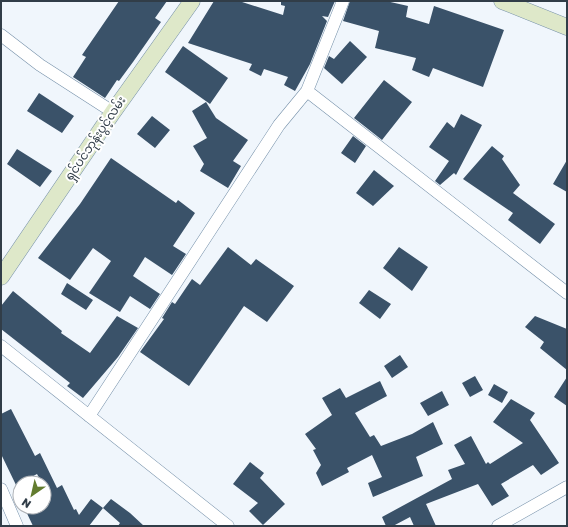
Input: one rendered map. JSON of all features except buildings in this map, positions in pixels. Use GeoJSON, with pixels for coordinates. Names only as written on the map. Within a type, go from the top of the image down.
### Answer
{"type":"FeatureCollection","features":[{"type":"Feature","properties":{"kind":"street","name":"ရှင်ပင်ဘုန်းပွင့်လမ်း"},"geometry":{"type":"LineString","coordinates":[[1,277],[112,112],[192,1]]}},
{"type":"Feature","properties":{"kind":"street"},"geometry":{"type":"LineString","coordinates":[[89,416],[279,125],[307,90],[343,1]]}},
{"type":"Feature","properties":{"kind":"street"},"geometry":{"type":"LineString","coordinates":[[502,1],[567,27]]}},
{"type":"Feature","properties":{"kind":"street"},"geometry":{"type":"LineString","coordinates":[[1,35],[40,64],[112,112]]}},
{"type":"Feature","properties":{"kind":"street"},"geometry":{"type":"LineString","coordinates":[[307,90],[567,293]]}},
{"type":"Feature","properties":{"kind":"street"},"geometry":{"type":"LineString","coordinates":[[1,346],[228,526]]}},
{"type":"Feature","properties":{"kind":"street"},"geometry":{"type":"LineString","coordinates":[[498,526],[567,487]]}},
{"type":"Feature","properties":{"kind":"street"},"geometry":{"type":"LineString","coordinates":[[1,489],[17,526]]}}]}
